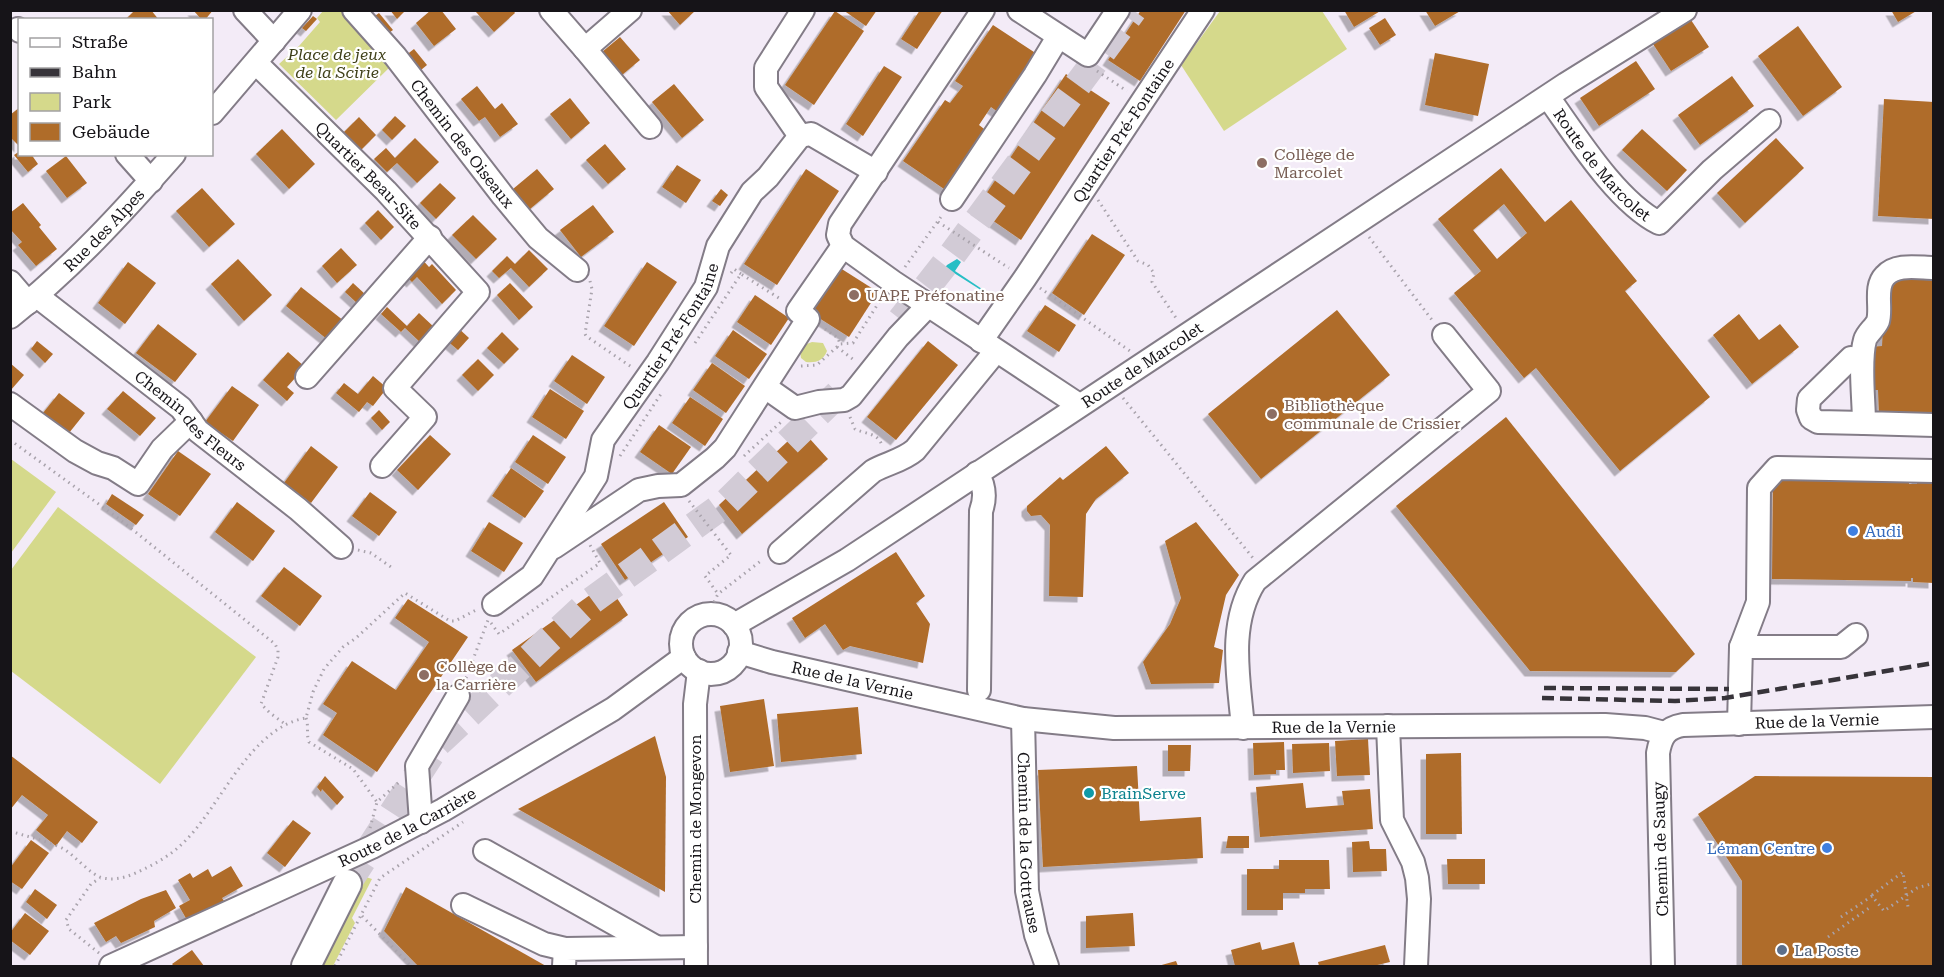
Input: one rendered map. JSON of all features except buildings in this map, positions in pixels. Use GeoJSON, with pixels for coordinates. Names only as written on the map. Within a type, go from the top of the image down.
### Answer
{"type":"FeatureCollection","features":[{"type":"Feature","properties":{"kind":"main road"},"geometry":{"type":"LineString","coordinates":[[306,966],[347,884]]}},
{"type":"Feature","properties":{"kind":"street"},"geometry":{"type":"LineString","coordinates":[[245,10],[274,41]]}},
{"type":"Feature","properties":{"kind":"street"},"geometry":{"type":"LineString","coordinates":[[213,112],[300,10]]}},
{"type":"Feature","properties":{"kind":"street","name":"Chemin des Oiseaux"},"geometry":{"type":"LineString","coordinates":[[354,10],[395,56],[538,238],[577,270]]}},
{"type":"Feature","properties":{"kind":"street"},"geometry":{"type":"LineString","coordinates":[[551,10],[650,127]]}},
{"type":"Feature","properties":{"kind":"street"},"geometry":{"type":"LineString","coordinates":[[585,49],[630,10]]}},
{"type":"Feature","properties":{"kind":"street"},"geometry":{"type":"LineString","coordinates":[[803,10],[766,68],[766,87],[800,136],[812,134],[876,172]]}},
{"type":"Feature","properties":{"kind":"street"},"geometry":{"type":"LineString","coordinates":[[983,10],[840,224],[837,235],[843,246],[893,282],[1079,405]]}},
{"type":"Feature","properties":{"kind":"street"},"geometry":{"type":"LineString","coordinates":[[1019,10],[1088,55],[1118,10]]}},
{"type":"Feature","properties":{"kind":"street","name":"Quartier Pré-Fontaine"},"geometry":{"type":"LineString","coordinates":[[780,552],[873,471],[906,458],[915,450],[989,346],[1025,278],[1203,10]]}},
{"type":"Feature","properties":{"kind":"street","name":"Route de Marcolet"},"geometry":{"type":"LineString","coordinates":[[734,625],[847,560],[1079,405],[1684,10]]}},
{"type":"Feature","properties":{"kind":"street"},"geometry":{"type":"LineString","coordinates":[[952,199],[1058,37]]}},
{"type":"Feature","properties":{"kind":"street","name":"Quartier Beau-Site"},"geometry":{"type":"LineString","coordinates":[[256,63],[386,191],[478,292],[395,387],[425,417],[382,466]]}},
{"type":"Feature","properties":{"kind":"street","name":"Route de Marcolet"},"geometry":{"type":"LineString","coordinates":[[1548,97],[1602,172],[1646,216],[1659,223],[1712,170],[1769,121]]}},
{"type":"Feature","properties":{"kind":"street","name":"Quartier Pré-Fontaine"},"geometry":{"type":"LineString","coordinates":[[491,611],[532,576],[596,476],[603,440],[657,382],[706,287],[718,246],[752,192],[768,177],[800,136]]}},
{"type":"Feature","properties":{"kind":"street"},"geometry":{"type":"LineString","coordinates":[[129,156],[151,181]]}},
{"type":"Feature","properties":{"kind":"street","name":"Rue des Alpes"},"geometry":{"type":"LineString","coordinates":[[10,317],[88,247],[172,156]]}},
{"type":"Feature","properties":{"kind":"street"},"geometry":{"type":"LineString","coordinates":[[307,377],[429,237]]}},
{"type":"Feature","properties":{"kind":"street"},"geometry":{"type":"LineString","coordinates":[[547,552],[639,490],[681,485],[725,448],[772,392],[808,319],[798,311],[843,246]]}},
{"type":"Feature","properties":{"kind":"street"},"geometry":{"type":"LineString","coordinates":[[1864,423],[1863,353],[1865,338],[1878,321],[1880,285],[1884,276],[1903,267],[1934,268]]}},
{"type":"Feature","properties":{"kind":"street"},"geometry":{"type":"LineString","coordinates":[[10,282],[32,299]]}},
{"type":"Feature","properties":{"kind":"street","name":"Chemin des Fleurs"},"geometry":{"type":"LineString","coordinates":[[32,299],[181,408],[198,431],[298,509],[341,547]]}},
{"type":"Feature","properties":{"kind":"street"},"geometry":{"type":"LineString","coordinates":[[772,392],[795,408],[819,402],[844,400],[851,396],[898,337],[921,313],[924,302]]}},
{"type":"Feature","properties":{"kind":"street"},"geometry":{"type":"LineString","coordinates":[[1243,728],[1235,650],[1246,597],[1255,581],[1489,391],[1444,335]]}},
{"type":"Feature","properties":{"kind":"street"},"geometry":{"type":"LineString","coordinates":[[1851,358],[1809,399],[1808,410],[1811,418],[1818,422],[1934,425]]}},
{"type":"Feature","properties":{"kind":"street"},"geometry":{"type":"LineString","coordinates":[[10,404],[75,451],[97,463],[113,468],[138,484],[162,449],[190,421]]}},
{"type":"Feature","properties":{"kind":"street"},"geometry":{"type":"LineString","coordinates":[[1739,724],[1741,647],[1758,602],[1758,488],[1777,468],[1934,471]]}},
{"type":"Feature","properties":{"kind":"street"},"geometry":{"type":"LineString","coordinates":[[977,473],[982,481],[985,498],[981,511],[979,690]]}},
{"type":"Feature","properties":{"kind":"street"},"geometry":{"type":"LineString","coordinates":[[718,615],[727,618],[739,633],[740,652],[728,668],[709,674],[692,664],[681,648],[681,638],[691,621],[699,616],[718,615]]}},
{"type":"Feature","properties":{"kind":"street"},"geometry":{"type":"LineString","coordinates":[[1741,647],[1841,647],[1856,635]]}},
{"type":"Feature","properties":{"kind":"street","name":"Rue de la Vernie"},"geometry":{"type":"LineString","coordinates":[[740,652],[772,662],[1023,719],[1114,728],[1605,725],[1645,728],[1664,734],[1669,729],[1683,725],[1934,717]]}},
{"type":"Feature","properties":{"kind":"street","name":"Route de la Carrière"},"geometry":{"type":"LineString","coordinates":[[112,966],[372,848],[463,799],[692,664]]}},
{"type":"Feature","properties":{"kind":"street","name":"Chemin de Mongevon"},"geometry":{"type":"LineString","coordinates":[[692,664],[695,704],[696,957]]}},
{"type":"Feature","properties":{"kind":"street"},"geometry":{"type":"LineString","coordinates":[[421,822],[417,766],[458,696]]}},
{"type":"Feature","properties":{"kind":"street","name":"Chemin de la Gottrause"},"geometry":{"type":"LineString","coordinates":[[1023,719],[1028,891],[1036,935],[1047,966]]}},
{"type":"Feature","properties":{"kind":"street"},"geometry":{"type":"LineString","coordinates":[[1388,726],[1392,820],[1413,862],[1417,878],[1419,899],[1416,966]]}},
{"type":"Feature","properties":{"kind":"street","name":"Chemin de Saugy"},"geometry":{"type":"LineString","coordinates":[[1663,966],[1658,753],[1664,734]]}},
{"type":"Feature","properties":{"kind":"street"},"geometry":{"type":"LineString","coordinates":[[485,851],[656,947],[696,957]]}},
{"type":"Feature","properties":{"kind":"street"},"geometry":{"type":"LineString","coordinates":[[463,905],[544,944],[564,958],[656,947]]}},
{"type":"Feature","properties":{"kind":"path"},"geometry":{"type":"LineString","coordinates":[[1101,74],[1129,92]]}},
{"type":"Feature","properties":{"kind":"path"},"geometry":{"type":"LineString","coordinates":[[1088,185],[1138,261],[1148,265],[1154,273],[1152,282],[1187,335]]}},
{"type":"Feature","properties":{"kind":"path"},"geometry":{"type":"LineString","coordinates":[[772,392],[802,366],[817,365],[840,344],[853,343],[874,307],[938,222],[952,199]]}},
{"type":"Feature","properties":{"kind":"path"},"geometry":{"type":"LineString","coordinates":[[938,222],[1025,278],[1146,362]]}},
{"type":"Feature","properties":{"kind":"path"},"geometry":{"type":"LineString","coordinates":[[1364,230],[1444,335]]}},
{"type":"Feature","properties":{"kind":"path"},"geometry":{"type":"LineString","coordinates":[[734,269],[798,311]]}},
{"type":"Feature","properties":{"kind":"path"},"geometry":{"type":"LineString","coordinates":[[577,270],[592,285],[586,336],[657,382],[616,462],[600,456]]}},
{"type":"Feature","properties":{"kind":"path"},"geometry":{"type":"LineString","coordinates":[[692,348],[741,274]]}},
{"type":"Feature","properties":{"kind":"path"},"geometry":{"type":"LineString","coordinates":[[1118,392],[1264,573]]}},
{"type":"Feature","properties":{"kind":"path"},"geometry":{"type":"LineString","coordinates":[[852,425],[857,430],[876,436],[882,445]]}},
{"type":"Feature","properties":{"kind":"path"},"geometry":{"type":"LineString","coordinates":[[10,440],[118,518],[275,644],[278,657],[261,704],[285,724]]}},
{"type":"Feature","properties":{"kind":"path"},"geometry":{"type":"LineString","coordinates":[[689,501],[731,555],[705,576],[718,594]]}},
{"type":"Feature","properties":{"kind":"path"},"geometry":{"type":"LineString","coordinates":[[491,611],[499,634],[600,563],[581,530]]}},
{"type":"Feature","properties":{"kind":"path"},"geometry":{"type":"LineString","coordinates":[[714,602],[718,594],[762,560],[780,552]]}},
{"type":"Feature","properties":{"kind":"path"},"geometry":{"type":"LineString","coordinates":[[374,555],[390,567]]}},
{"type":"Feature","properties":{"kind":"path"},"geometry":{"type":"LineString","coordinates":[[377,802],[353,769],[309,742],[309,726],[306,718],[313,692],[324,669],[343,647],[405,593],[450,621],[491,611]]}},
{"type":"Feature","properties":{"kind":"path"},"geometry":{"type":"LineString","coordinates":[[458,696],[491,611]]}},
{"type":"Feature","properties":{"kind":"path"},"geometry":{"type":"LineString","coordinates":[[10,831],[36,837],[65,849],[100,878],[116,879],[129,876],[172,853],[188,839],[256,748],[285,724],[306,718]]}},
{"type":"Feature","properties":{"kind":"path"},"geometry":{"type":"LineString","coordinates":[[368,834],[377,802],[417,766]]}},
{"type":"Feature","properties":{"kind":"path"},"geometry":{"type":"LineString","coordinates":[[335,966],[380,878],[464,822],[463,799]]}},
{"type":"Feature","properties":{"kind":"path"},"geometry":{"type":"LineString","coordinates":[[1908,907],[1906,895],[1905,884],[1903,872],[1841,917],[1872,896],[1884,911],[1892,905],[1900,900],[1909,894],[1917,888],[1934,883]]}},
{"type":"Feature","properties":{"kind":"path"},"geometry":{"type":"LineString","coordinates":[[100,878],[91,884],[66,920],[69,929],[90,944],[112,966]]}},
{"type":"Feature","properties":{"kind":"path"},"geometry":{"type":"LineString","coordinates":[[1828,937],[1869,908]]}},
{"type":"Feature","properties":{"kind":"path"},"geometry":{"type":"LineString","coordinates":[[362,915],[411,966]]}},
{"type":"Feature","properties":{"kind":"green space","name":"Place de jeux de la Scirie"},"geometry":{"type":"Polygon","coordinates":[[[344,10],[392,65],[336,120],[279,64],[320,22],[317,18],[323,11],[344,10]]]}},
{"type":"Feature","properties":{"kind":"green space"},"geometry":{"type":"Polygon","coordinates":[[[1220,11],[1322,11],[1347,49],[1224,131],[1181,65],[1220,11]]]}},
{"type":"Feature","properties":{"kind":"green space"},"geometry":{"type":"Polygon","coordinates":[[[812,342],[823,343],[827,351],[819,361],[806,362],[801,358],[800,351],[804,345],[812,342]]]}},
{"type":"Feature","properties":{"kind":"green space"},"geometry":{"type":"Polygon","coordinates":[[[11,459],[56,492],[11,553],[11,459]]]}},
{"type":"Feature","properties":{"kind":"green space"},"geometry":{"type":"Polygon","coordinates":[[[58,507],[256,657],[160,784],[11,671],[11,570],[58,507]]]}},
{"type":"Feature","properties":{"kind":"green space"},"geometry":{"type":"Polygon","coordinates":[[[366,877],[372,879],[352,918],[355,923],[333,966],[315,966],[329,935],[342,927],[366,877]]]}},
{"type":"Feature","properties":{"kind":"water"},"geometry":{"type":"Polygon","coordinates":[[[957,259],[961,262],[955,271],[984,292],[954,273],[943,279],[939,276],[947,265],[957,259]]]}},
{"type":"Feature","properties":{"kind":"tunnel"},"geometry":{"type":"LineString","coordinates":[[901,320],[952,255],[1133,10]]}},
{"type":"Feature","properties":{"kind":"tunnel"},"geometry":{"type":"LineString","coordinates":[[347,884],[438,743],[587,604],[726,503],[845,387]]}},
{"type":"Feature","properties":{"kind":"railway"},"geometry":{"type":"LineString","coordinates":[[1542,698],[1675,701],[1725,698],[1934,663]]}},
{"type":"Feature","properties":{"kind":"railway"},"geometry":{"type":"LineString","coordinates":[[1544,688],[1729,689]]}},
{"type":"Feature","properties":{"kind":"place","name":"Collège de Marcolet"},"geometry":{"type":"Point","coordinates":[1262,163]}},
{"type":"Feature","properties":{"kind":"place","name":"UAPE Préfonatine"},"geometry":{"type":"Point","coordinates":[854,295]}},
{"type":"Feature","properties":{"kind":"place","name":"Bibliothèque communale de Crissier"},"geometry":{"type":"Point","coordinates":[1272,414]}},
{"type":"Feature","properties":{"kind":"place","name":"Audi"},"geometry":{"type":"Point","coordinates":[1853,531]}},
{"type":"Feature","properties":{"kind":"place","name":"Collège de la Carrière"},"geometry":{"type":"Point","coordinates":[424,675]}},
{"type":"Feature","properties":{"kind":"place","name":"BrainServe"},"geometry":{"type":"Point","coordinates":[1089,793]}},
{"type":"Feature","properties":{"kind":"place","name":"Léman Centre"},"geometry":{"type":"Point","coordinates":[1827,848]}},
{"type":"Feature","properties":{"kind":"place","name":"La Poste"},"geometry":{"type":"Point","coordinates":[1782,950]}}]}
